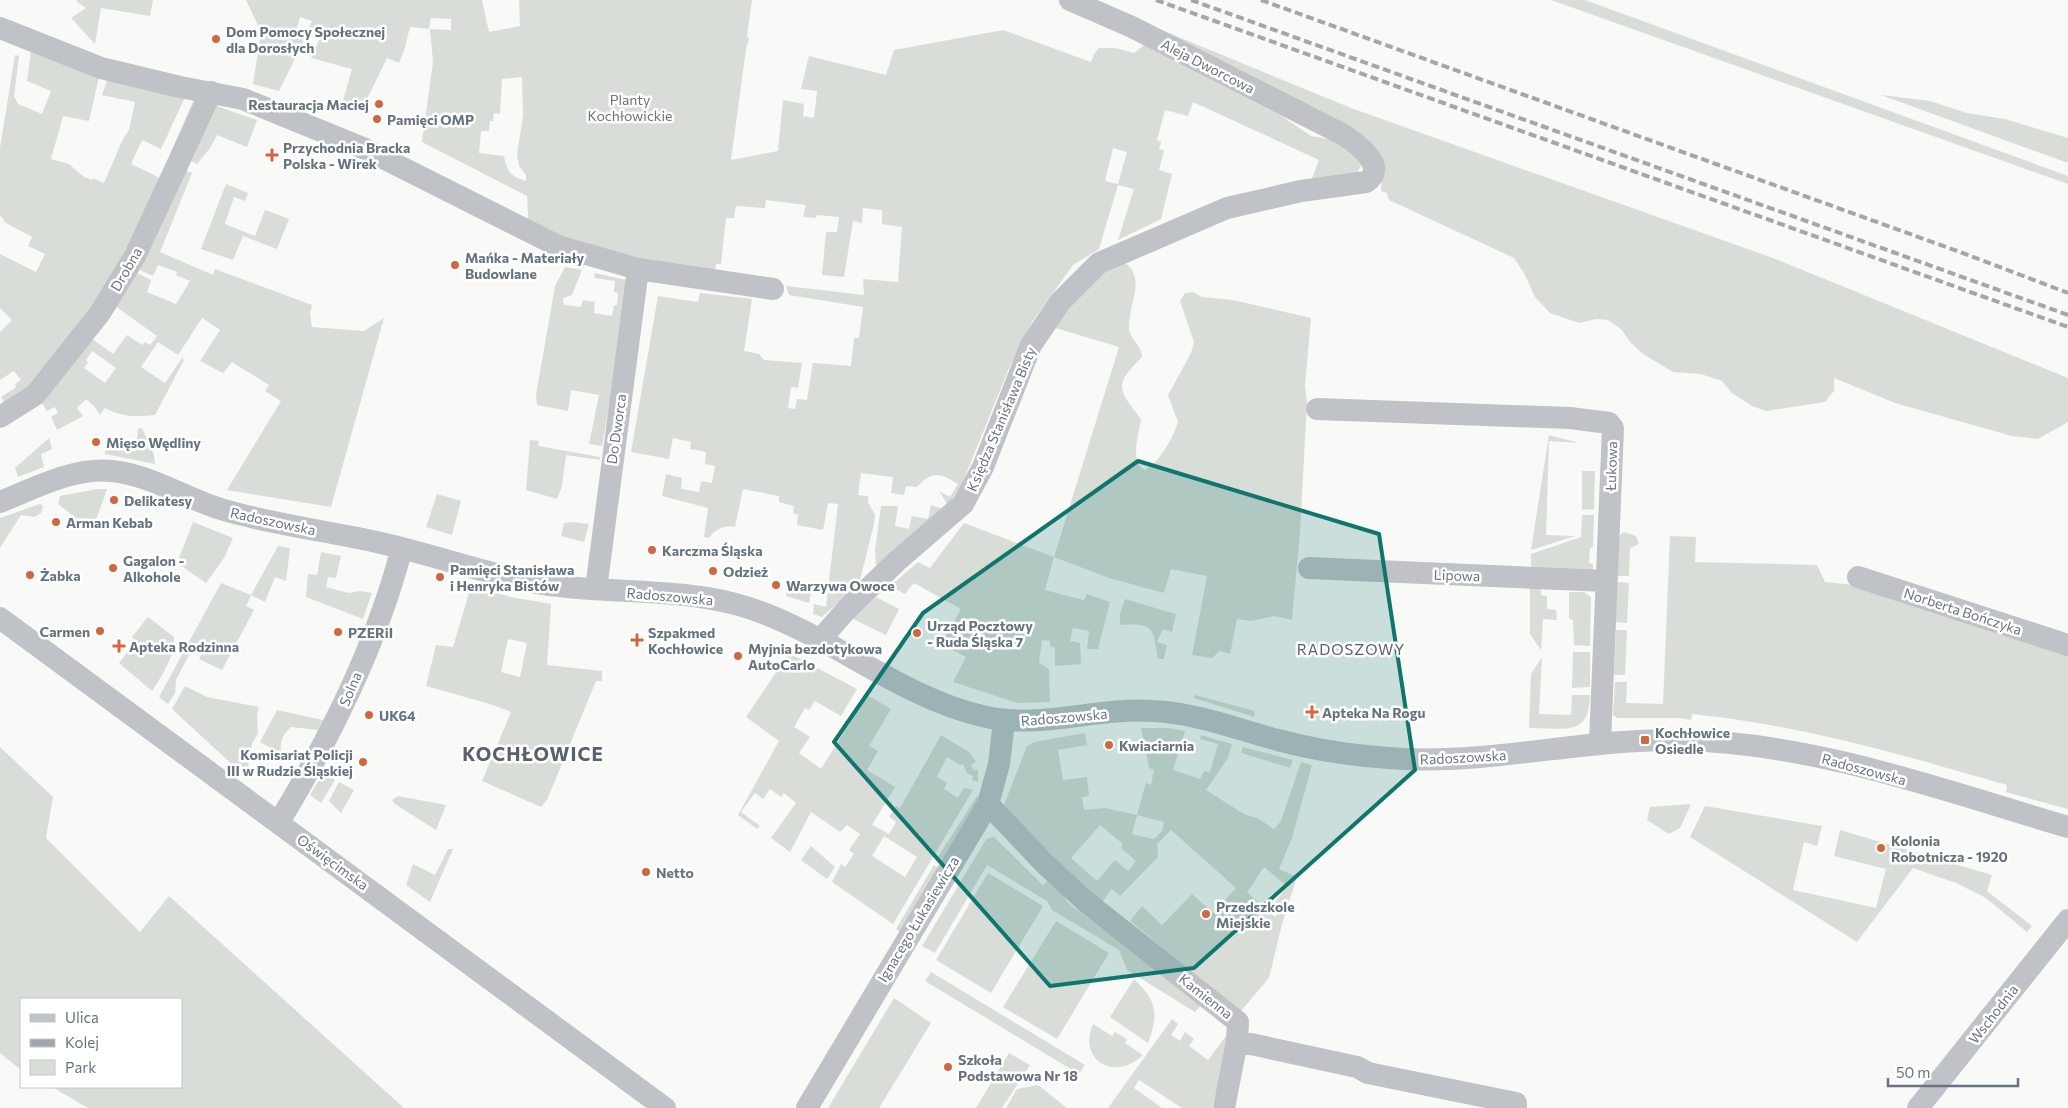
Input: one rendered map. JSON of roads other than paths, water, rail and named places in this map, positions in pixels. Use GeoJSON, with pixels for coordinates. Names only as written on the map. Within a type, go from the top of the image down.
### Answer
{"type":"FeatureCollection","features":[{"type":"Feature","properties":{"kind":"street","name":"Aleja Dworcowa"},"geometry":{"type":"LineString","coordinates":[[1070,0],[1132,27],[1344,135]]}},
{"type":"Feature","properties":{"kind":"street"},"geometry":{"type":"LineString","coordinates":[[0,28],[101,68],[180,87],[243,98],[365,149],[558,246],[638,269],[773,289]]}},
{"type":"Feature","properties":{"kind":"street","name":"Drobna"},"geometry":{"type":"LineString","coordinates":[[0,417],[35,394],[100,313],[135,256],[212,92]]}},
{"type":"Feature","properties":{"kind":"street","name":"Księdza Stanisława Bisty"},"geometry":{"type":"LineString","coordinates":[[820,640],[847,608],[963,504],[983,467],[1031,345],[1060,302],[1099,263],[1227,208],[1300,191],[1366,182],[1374,173],[1374,165],[1362,146],[1344,135]]}},
{"type":"Feature","properties":{"kind":"street","name":"Do Dworca"},"geometry":{"type":"LineString","coordinates":[[596,589],[638,269]]}},
{"type":"Feature","properties":{"kind":"street","name":"Łukowa"},"geometry":{"type":"LineString","coordinates":[[1317,409],[1570,418],[1609,423],[1612,428],[1600,744]]}},
{"type":"Feature","properties":{"kind":"street","name":"Radoszowska"},"geometry":{"type":"LineString","coordinates":[[0,502],[73,475],[110,471],[158,484],[228,511],[402,548],[524,581],[722,601],[767,615],[952,708],[1004,721],[1060,720],[1150,710],[1207,720],[1310,748],[1404,759],[1461,759],[1645,740],[1686,740],[1771,747],[1846,762],[2068,827]]}},
{"type":"Feature","properties":{"kind":"street","name":"Solna"},"geometry":{"type":"LineString","coordinates":[[279,822],[316,760],[346,700],[390,591],[402,548]]}},
{"type":"Feature","properties":{"kind":"street","name":"Lipowa"},"geometry":{"type":"LineString","coordinates":[[1309,568],[1606,582]]}},
{"type":"Feature","properties":{"kind":"street","name":"Norberta Bończyka"},"geometry":{"type":"LineString","coordinates":[[1858,577],[2068,645]]}},
{"type":"Feature","properties":{"kind":"street","name":"Oświęcimska"},"geometry":{"type":"LineString","coordinates":[[0,618],[666,1108]]}},
{"type":"Feature","properties":{"kind":"street","name":"Ignacego Łukasiewicza"},"geometry":{"type":"LineString","coordinates":[[806,1108],[988,804],[999,764],[1004,721]]}},
{"type":"Feature","properties":{"kind":"street","name":"Kamienna"},"geometry":{"type":"LineString","coordinates":[[988,804],[1045,864],[1085,901],[1238,1022],[1237,1041]]}},
{"type":"Feature","properties":{"kind":"street","name":"Wschodnia"},"geometry":{"type":"LineString","coordinates":[[1918,1108],[2068,920]]}},
{"type":"Feature","properties":{"kind":"street"},"geometry":{"type":"LineString","coordinates":[[1224,1108],[1237,1041],[1357,1068],[1368,1073],[1516,1103],[1516,1108]]}},
{"type":"Feature","properties":{"kind":"railway"},"geometry":{"type":"LineString","coordinates":[[1156,0],[2068,327]]}},
{"type":"Feature","properties":{"kind":"railway"},"geometry":{"type":"LineString","coordinates":[[1191,0],[2068,315]]}},
{"type":"Feature","properties":{"kind":"railway"},"geometry":{"type":"LineString","coordinates":[[1261,0],[1960,252],[2068,293]]}},
{"type":"Feature","properties":{"kind":"place","name":"Dom Pomocy Społecznej dla Dorosłych"},"geometry":{"type":"Point","coordinates":[216,39]}},
{"type":"Feature","properties":{"kind":"place","name":"Restauracja Maciej"},"geometry":{"type":"Point","coordinates":[379,104]}},
{"type":"Feature","properties":{"kind":"place","name":"Pamięci OMP"},"geometry":{"type":"Point","coordinates":[377,119]}},
{"type":"Feature","properties":{"kind":"place","name":"Przychodnia Bracka Polska - Wirek"},"geometry":{"type":"Point","coordinates":[272,155]}},
{"type":"Feature","properties":{"kind":"place","name":"Mańka - Materiały Budowlane"},"geometry":{"type":"Point","coordinates":[455,265]}},
{"type":"Feature","properties":{"kind":"place","name":"Mięso Wędliny"},"geometry":{"type":"Point","coordinates":[96,442]}},
{"type":"Feature","properties":{"kind":"place","name":"Delikatesy"},"geometry":{"type":"Point","coordinates":[114,500]}},
{"type":"Feature","properties":{"kind":"place","name":"Arman Kebab"},"geometry":{"type":"Point","coordinates":[56,522]}},
{"type":"Feature","properties":{"kind":"place","name":"Karczma Śląska"},"geometry":{"type":"Point","coordinates":[652,550]}},
{"type":"Feature","properties":{"kind":"place","name":"Gagalon - Alkohole"},"geometry":{"type":"Point","coordinates":[113,568]}},
{"type":"Feature","properties":{"kind":"place","name":"Odzież"},"geometry":{"type":"Point","coordinates":[713,571]}},
{"type":"Feature","properties":{"kind":"place","name":"Żabka"},"geometry":{"type":"Point","coordinates":[30,575]}},
{"type":"Feature","properties":{"kind":"place","name":"Pamięci Stanisława i Henryka Bistów"},"geometry":{"type":"Point","coordinates":[440,577]}},
{"type":"Feature","properties":{"kind":"place","name":"Warzywa Owoce"},"geometry":{"type":"Point","coordinates":[776,585]}},
{"type":"Feature","properties":{"kind":"place","name":"Carmen"},"geometry":{"type":"Point","coordinates":[100,631]}},
{"type":"Feature","properties":{"kind":"place","name":"PZERiI"},"geometry":{"type":"Point","coordinates":[338,632]}},
{"type":"Feature","properties":{"kind":"place","name":"Urząd Pocztowy - Ruda Śląska 7"},"geometry":{"type":"Point","coordinates":[917,633]}},
{"type":"Feature","properties":{"kind":"place","name":"Szpakmed Kochłowice"},"geometry":{"type":"Point","coordinates":[637,640]}},
{"type":"Feature","properties":{"kind":"place","name":"Apteka Rodzinna"},"geometry":{"type":"Point","coordinates":[119,646]}},
{"type":"Feature","properties":{"kind":"place","name":"Myjnia bezdotykowa AutoCarlo"},"geometry":{"type":"Point","coordinates":[738,656]}},
{"type":"Feature","properties":{"kind":"place","name":"Apteka Na Rogu"},"geometry":{"type":"Point","coordinates":[1312,712]}},
{"type":"Feature","properties":{"kind":"place","name":"UK64"},"geometry":{"type":"Point","coordinates":[369,715]}},
{"type":"Feature","properties":{"kind":"place","name":"Kochłowice Osiedle"},"geometry":{"type":"Point","coordinates":[1645,740]}},
{"type":"Feature","properties":{"kind":"place","name":"Kwiaciarnia"},"geometry":{"type":"Point","coordinates":[1109,745]}},
{"type":"Feature","properties":{"kind":"place","name":"Komisariat Policji III w Rudzie Śląskiej"},"geometry":{"type":"Point","coordinates":[363,762]}},
{"type":"Feature","properties":{"kind":"place","name":"Kolonia Robotnicza - 1920"},"geometry":{"type":"Point","coordinates":[1881,848]}},
{"type":"Feature","properties":{"kind":"place","name":"Netto"},"geometry":{"type":"Point","coordinates":[646,872]}},
{"type":"Feature","properties":{"kind":"place","name":"Przedszkole Miejskie"},"geometry":{"type":"Point","coordinates":[1206,914]}},
{"type":"Feature","properties":{"kind":"place","name":"Szkoła Podstawowa Nr 18"},"geometry":{"type":"Point","coordinates":[948,1067]}},
{"type":"Feature","properties":{"kind":"district","name":"RADOSZOWY"},"geometry":{"type":"Point","coordinates":[1351,649]}},
{"type":"Feature","properties":{"kind":"district","name":"KOCHŁOWICE"},"geometry":{"type":"Point","coordinates":[533,753]}},
{"type":"Feature","properties":{"kind":"park label","name":"Planty Kochłowickie"},"geometry":{"type":"Point","coordinates":[630,108]}}]}
